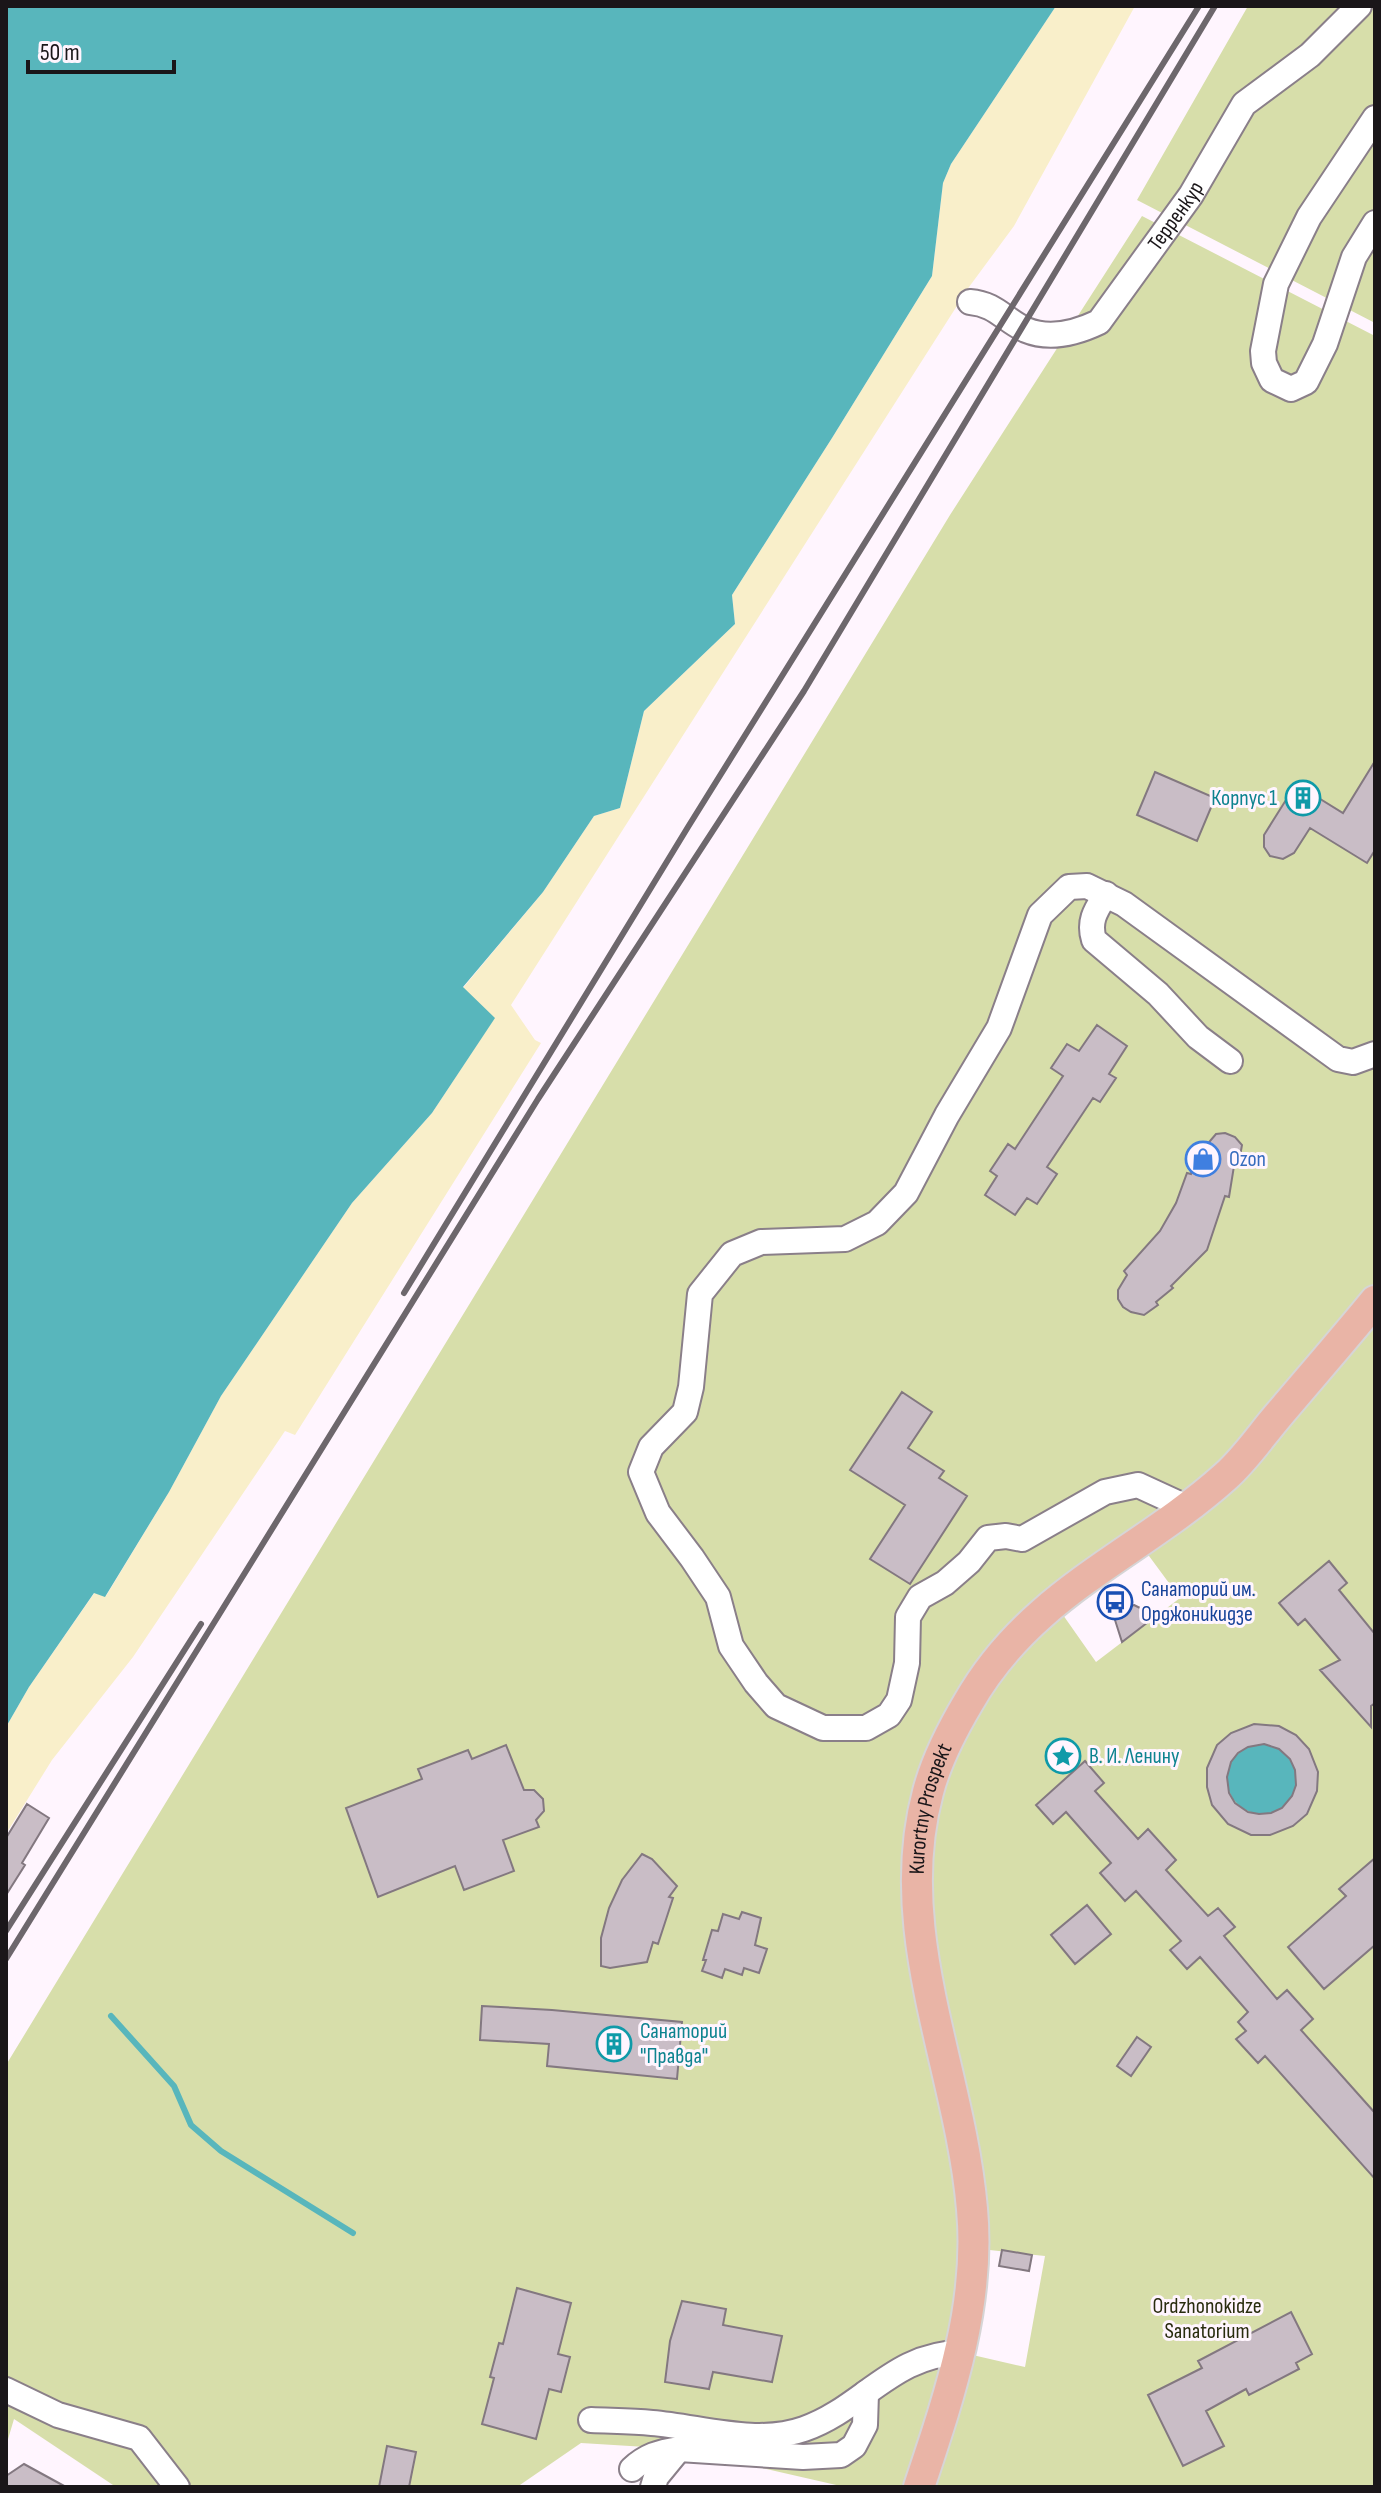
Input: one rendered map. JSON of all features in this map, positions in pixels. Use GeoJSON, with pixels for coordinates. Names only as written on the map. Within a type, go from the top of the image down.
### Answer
{"type":"FeatureCollection","features":[{"type":"Feature","properties":{"kind":"main road","name":"Kurortny Prospekt"},"geometry":{"type":"LineString","coordinates":[[919,2487],[961,2353],[973,2261],[972,2208],[961,2137],[919,1936],[916,1896],[917,1849],[928,1791],[943,1751],[968,1702],[1002,1652],[1053,1602],[1188,1508],[1229,1473],[1375,1301]]}},
{"type":"Feature","properties":{"kind":"lane","name":"Терренкур"},"geometry":{"type":"LineString","coordinates":[[970,302],[986,303],[1026,330],[1050,335],[1078,332],[1099,322],[1191,195],[1244,104],[1310,55],[1359,6]]}},
{"type":"Feature","properties":{"kind":"lane"},"geometry":{"type":"LineString","coordinates":[[1375,118],[1309,217],[1276,284],[1263,351],[1264,363],[1272,380],[1291,389],[1306,382],[1325,344],[1354,257],[1375,223]]}},
{"type":"Feature","properties":{"kind":"lane"},"geometry":{"type":"LineString","coordinates":[[1188,1508],[1138,1485],[1105,1492],[1022,1539],[1006,1536],[988,1538],[953,1576],[920,1597],[908,1617],[907,1663],[899,1700],[889,1715],[866,1728],[823,1728],[776,1706],[756,1683],[731,1646],[718,1597],[658,1513],[641,1472],[651,1447],[685,1412],[691,1387],[700,1294],[732,1254],[761,1242],[845,1239],[877,1223],[906,1193],[947,1115],[999,1028],[1040,915],[1069,887],[1087,886],[1124,904],[1338,1059],[1353,1062],[1375,1054]]}},
{"type":"Feature","properties":{"kind":"lane"},"geometry":{"type":"LineString","coordinates":[[1106,894],[1092,918],[1094,940],[1158,994],[1198,1037],[1230,1061]]}},
{"type":"Feature","properties":{"kind":"lane"},"geometry":{"type":"LineString","coordinates":[[591,2420],[773,2436],[820,2423],[925,2356],[961,2353]]}},
{"type":"Feature","properties":{"kind":"lane"},"geometry":{"type":"LineString","coordinates":[[6,2390],[58,2415],[139,2438],[177,2487]]}},
{"type":"Feature","properties":{"kind":"lane"},"geometry":{"type":"LineString","coordinates":[[632,2469],[643,2459],[659,2452],[679,2449],[803,2457],[841,2455],[854,2446],[865,2425],[866,2393]]}},
{"type":"Feature","properties":{"kind":"lane"},"geometry":{"type":"LineString","coordinates":[[653,2487],[656,2477],[679,2449]]}},
{"type":"Feature","properties":{"kind":"green space"},"geometry":{"type":"Polygon","coordinates":[[[1248,6],[1375,6],[1375,323],[1137,200],[1248,6]]]}},
{"type":"Feature","properties":{"kind":"green space","name":"Ordzhonokidze Sanatorium"},"geometry":{"type":"Polygon","coordinates":[[[1142,216],[1375,336],[1375,2487],[845,2487],[679,2449],[581,2443],[517,2487],[116,2487],[14,2419],[6,2446],[6,2065],[950,515],[1142,216]],[[1138,1541],[1056,1605],[1096,1662],[1180,1598],[1138,1541]],[[980,2249],[964,2353],[1025,2367],[1045,2256],[980,2249]]]}},
{"type":"Feature","properties":{"kind":"sand"},"geometry":{"type":"Polygon","coordinates":[[[1056,6],[1135,6],[1014,226],[969,287],[511,1005],[535,1040],[541,1043],[295,1435],[285,1431],[133,1657],[52,1760],[6,1834],[6,1727],[29,1687],[95,1592],[106,1596],[169,1492],[221,1396],[352,1203],[432,1113],[494,1019],[463,988],[543,892],[594,816],[620,808],[644,711],[735,624],[732,595],[932,276],[943,183],[951,164],[1056,6]]]}},
{"type":"Feature","properties":{"kind":"water"},"geometry":{"type":"Polygon","coordinates":[[[6,6],[1056,6],[951,164],[943,183],[932,276],[732,595],[735,624],[644,711],[620,808],[594,816],[543,892],[463,987],[495,1018],[432,1113],[352,1203],[221,1396],[169,1492],[105,1597],[94,1593],[29,1687],[6,1727],[6,6]]]}},
{"type":"Feature","properties":{"kind":"water"},"geometry":{"type":"Polygon","coordinates":[[[1262,1744],[1287,1754],[1297,1779],[1287,1804],[1262,1814],[1237,1804],[1227,1779],[1237,1754],[1262,1744]]]}},
{"type":"Feature","properties":{"kind":"building","name":"Корпус 1"},"geometry":{"type":"Polygon","coordinates":[[[1375,761],[1375,850],[1367,863],[1310,828],[1294,853],[1283,859],[1270,856],[1264,847],[1264,835],[1296,784],[1343,813],[1375,761]]]}},
{"type":"Feature","properties":{"kind":"building"},"geometry":{"type":"Polygon","coordinates":[[[1155,772],[1215,798],[1197,841],[1137,815],[1155,772]]]}},
{"type":"Feature","properties":{"kind":"building"},"geometry":{"type":"Polygon","coordinates":[[[1097,1025],[1127,1046],[1109,1074],[1116,1078],[1100,1102],[1093,1098],[1047,1167],[1057,1174],[1037,1204],[1027,1198],[1015,1215],[985,1195],[997,1176],[990,1171],[1008,1144],[1015,1149],[1063,1076],[1051,1068],[1067,1044],[1079,1051],[1097,1025]]]}},
{"type":"Feature","properties":{"kind":"building"},"geometry":{"type":"Polygon","coordinates":[[[1216,1134],[1235,1137],[1242,1145],[1238,1167],[1234,1166],[1229,1197],[1225,1196],[1207,1250],[1156,1302],[1158,1305],[1144,1315],[1131,1312],[1118,1299],[1118,1290],[1127,1275],[1124,1271],[1160,1231],[1176,1203],[1187,1173],[1191,1174],[1198,1146],[1205,1147],[1216,1134]]]}},
{"type":"Feature","properties":{"kind":"building"},"geometry":{"type":"Polygon","coordinates":[[[902,1392],[932,1412],[908,1448],[944,1471],[939,1478],[967,1496],[910,1584],[870,1559],[905,1505],[850,1470],[902,1392]]]}},
{"type":"Feature","properties":{"kind":"building"},"geometry":{"type":"Polygon","coordinates":[[[1329,1561],[1347,1583],[1339,1590],[1375,1634],[1375,1703],[1371,1706],[1371,1727],[1320,1670],[1340,1660],[1305,1619],[1298,1625],[1279,1603],[1329,1561]]]}},
{"type":"Feature","properties":{"kind":"building"},"geometry":{"type":"Polygon","coordinates":[[[1134,1605],[1156,1616],[1122,1642],[1115,1620],[1122,1609],[1134,1605]]]}},
{"type":"Feature","properties":{"kind":"building"},"geometry":{"type":"Polygon","coordinates":[[[1254,1724],[1279,1726],[1296,1735],[1309,1749],[1318,1772],[1317,1791],[1307,1814],[1293,1826],[1270,1835],[1251,1835],[1228,1824],[1212,1805],[1207,1787],[1207,1768],[1217,1745],[1231,1733],[1254,1724]],[[1264,1744],[1248,1747],[1231,1762],[1227,1777],[1229,1793],[1235,1803],[1248,1812],[1271,1813],[1282,1808],[1292,1796],[1296,1785],[1295,1770],[1290,1759],[1279,1749],[1264,1744]]]}},
{"type":"Feature","properties":{"kind":"building"},"geometry":{"type":"Polygon","coordinates":[[[506,1745],[524,1790],[534,1790],[543,1799],[544,1811],[536,1820],[539,1827],[503,1840],[514,1871],[464,1890],[455,1866],[378,1897],[346,1808],[422,1779],[418,1769],[468,1750],[472,1759],[506,1745]]]}},
{"type":"Feature","properties":{"kind":"building"},"geometry":{"type":"Polygon","coordinates":[[[1085,1761],[1104,1783],[1095,1791],[1138,1839],[1148,1829],[1176,1860],[1166,1870],[1208,1916],[1218,1908],[1235,1927],[1224,1936],[1277,1999],[1287,1990],[1313,2019],[1301,2030],[1375,2113],[1375,2179],[1265,2056],[1258,2063],[1236,2039],[1246,2031],[1238,2022],[1248,2012],[1200,1957],[1187,1969],[1170,1950],[1181,1941],[1136,1891],[1125,1901],[1100,1873],[1111,1863],[1066,1812],[1053,1824],[1036,1805],[1085,1761]]]}},
{"type":"Feature","properties":{"kind":"building"},"geometry":{"type":"Polygon","coordinates":[[[27,1804],[49,1818],[6,1895],[6,1838],[27,1804]]]}},
{"type":"Feature","properties":{"kind":"building","name":"Санаторий \"Правда\""},"geometry":{"type":"Polygon","coordinates":[[[642,1854],[652,1859],[677,1886],[669,1897],[673,1898],[658,1944],[653,1942],[647,1962],[610,1968],[601,1966],[601,1938],[609,1908],[622,1880],[642,1854]]]}},
{"type":"Feature","properties":{"kind":"building"},"geometry":{"type":"Polygon","coordinates":[[[1375,1858],[1375,1945],[1324,1989],[1288,1947],[1346,1896],[1339,1889],[1375,1858]]]}},
{"type":"Feature","properties":{"kind":"building"},"geometry":{"type":"Polygon","coordinates":[[[1087,1905],[1111,1934],[1075,1964],[1051,1935],[1087,1905]]]}},
{"type":"Feature","properties":{"kind":"building","name":"Санаторий \"Правда\""},"geometry":{"type":"Polygon","coordinates":[[[742,1912],[761,1918],[755,1945],[767,1949],[759,1973],[744,1968],[742,1975],[725,1969],[722,1978],[702,1971],[712,1930],[718,1931],[723,1914],[739,1919],[742,1912]]]}},
{"type":"Feature","properties":{"kind":"building","name":"Санаторий \"Правда\""},"geometry":{"type":"Polygon","coordinates":[[[482,2006],[682,2022],[677,2079],[547,2066],[549,2044],[480,2040],[482,2006]]]}},
{"type":"Feature","properties":{"kind":"building"},"geometry":{"type":"Polygon","coordinates":[[[1137,2037],[1151,2047],[1131,2076],[1117,2066],[1137,2037]]]}},
{"type":"Feature","properties":{"kind":"building"},"geometry":{"type":"Polygon","coordinates":[[[1002,2250],[1032,2255],[1029,2271],[999,2266],[1002,2250]]]}},
{"type":"Feature","properties":{"kind":"building"},"geometry":{"type":"Polygon","coordinates":[[[517,2288],[571,2303],[558,2354],[570,2357],[561,2392],[549,2389],[536,2439],[482,2424],[494,2378],[490,2377],[499,2343],[503,2344],[517,2288]]]}},
{"type":"Feature","properties":{"kind":"building"},"geometry":{"type":"Polygon","coordinates":[[[682,2301],[726,2309],[723,2325],[782,2336],[772,2382],[713,2372],[709,2389],[665,2382],[670,2341],[682,2301]]]}},
{"type":"Feature","properties":{"kind":"building"},"geometry":{"type":"Polygon","coordinates":[[[1291,2312],[1312,2354],[1296,2363],[1299,2369],[1249,2395],[1246,2389],[1206,2411],[1224,2446],[1183,2466],[1148,2395],[1202,2368],[1198,2361],[1291,2312]]]}},
{"type":"Feature","properties":{"kind":"building"},"geometry":{"type":"Polygon","coordinates":[[[387,2446],[416,2452],[409,2487],[379,2487],[387,2446]]]}},
{"type":"Feature","properties":{"kind":"building"},"geometry":{"type":"Polygon","coordinates":[[[24,2464],[66,2487],[6,2487],[6,2476],[24,2464]]]}},
{"type":"Feature","properties":{"kind":"waterway"},"geometry":{"type":"LineString","coordinates":[[111,2016],[174,2086],[191,2125],[221,2151],[353,2233]]}},
{"type":"Feature","properties":{"kind":"railway"},"geometry":{"type":"LineString","coordinates":[[404,1293],[688,827],[1199,6]]}},
{"type":"Feature","properties":{"kind":"railway"},"geometry":{"type":"LineString","coordinates":[[6,1959],[538,1099],[804,691],[1215,6]]}},
{"type":"Feature","properties":{"kind":"railway"},"geometry":{"type":"LineString","coordinates":[[6,1931],[201,1624]]}},
{"type":"Feature","properties":{"kind":"place","name":"Корпус 1"},"geometry":{"type":"Point","coordinates":[1303,798]}},
{"type":"Feature","properties":{"kind":"place","name":"Ozon"},"geometry":{"type":"Point","coordinates":[1203,1159]}},
{"type":"Feature","properties":{"kind":"place","name":"Санаторий им. Орджоникидзе"},"geometry":{"type":"Point","coordinates":[1115,1602]}},
{"type":"Feature","properties":{"kind":"place","name":"В. И. Ленину"},"geometry":{"type":"Point","coordinates":[1063,1756]}},
{"type":"Feature","properties":{"kind":"place","name":"Санаторий \"Правда\""},"geometry":{"type":"Point","coordinates":[614,2044]}}]}
